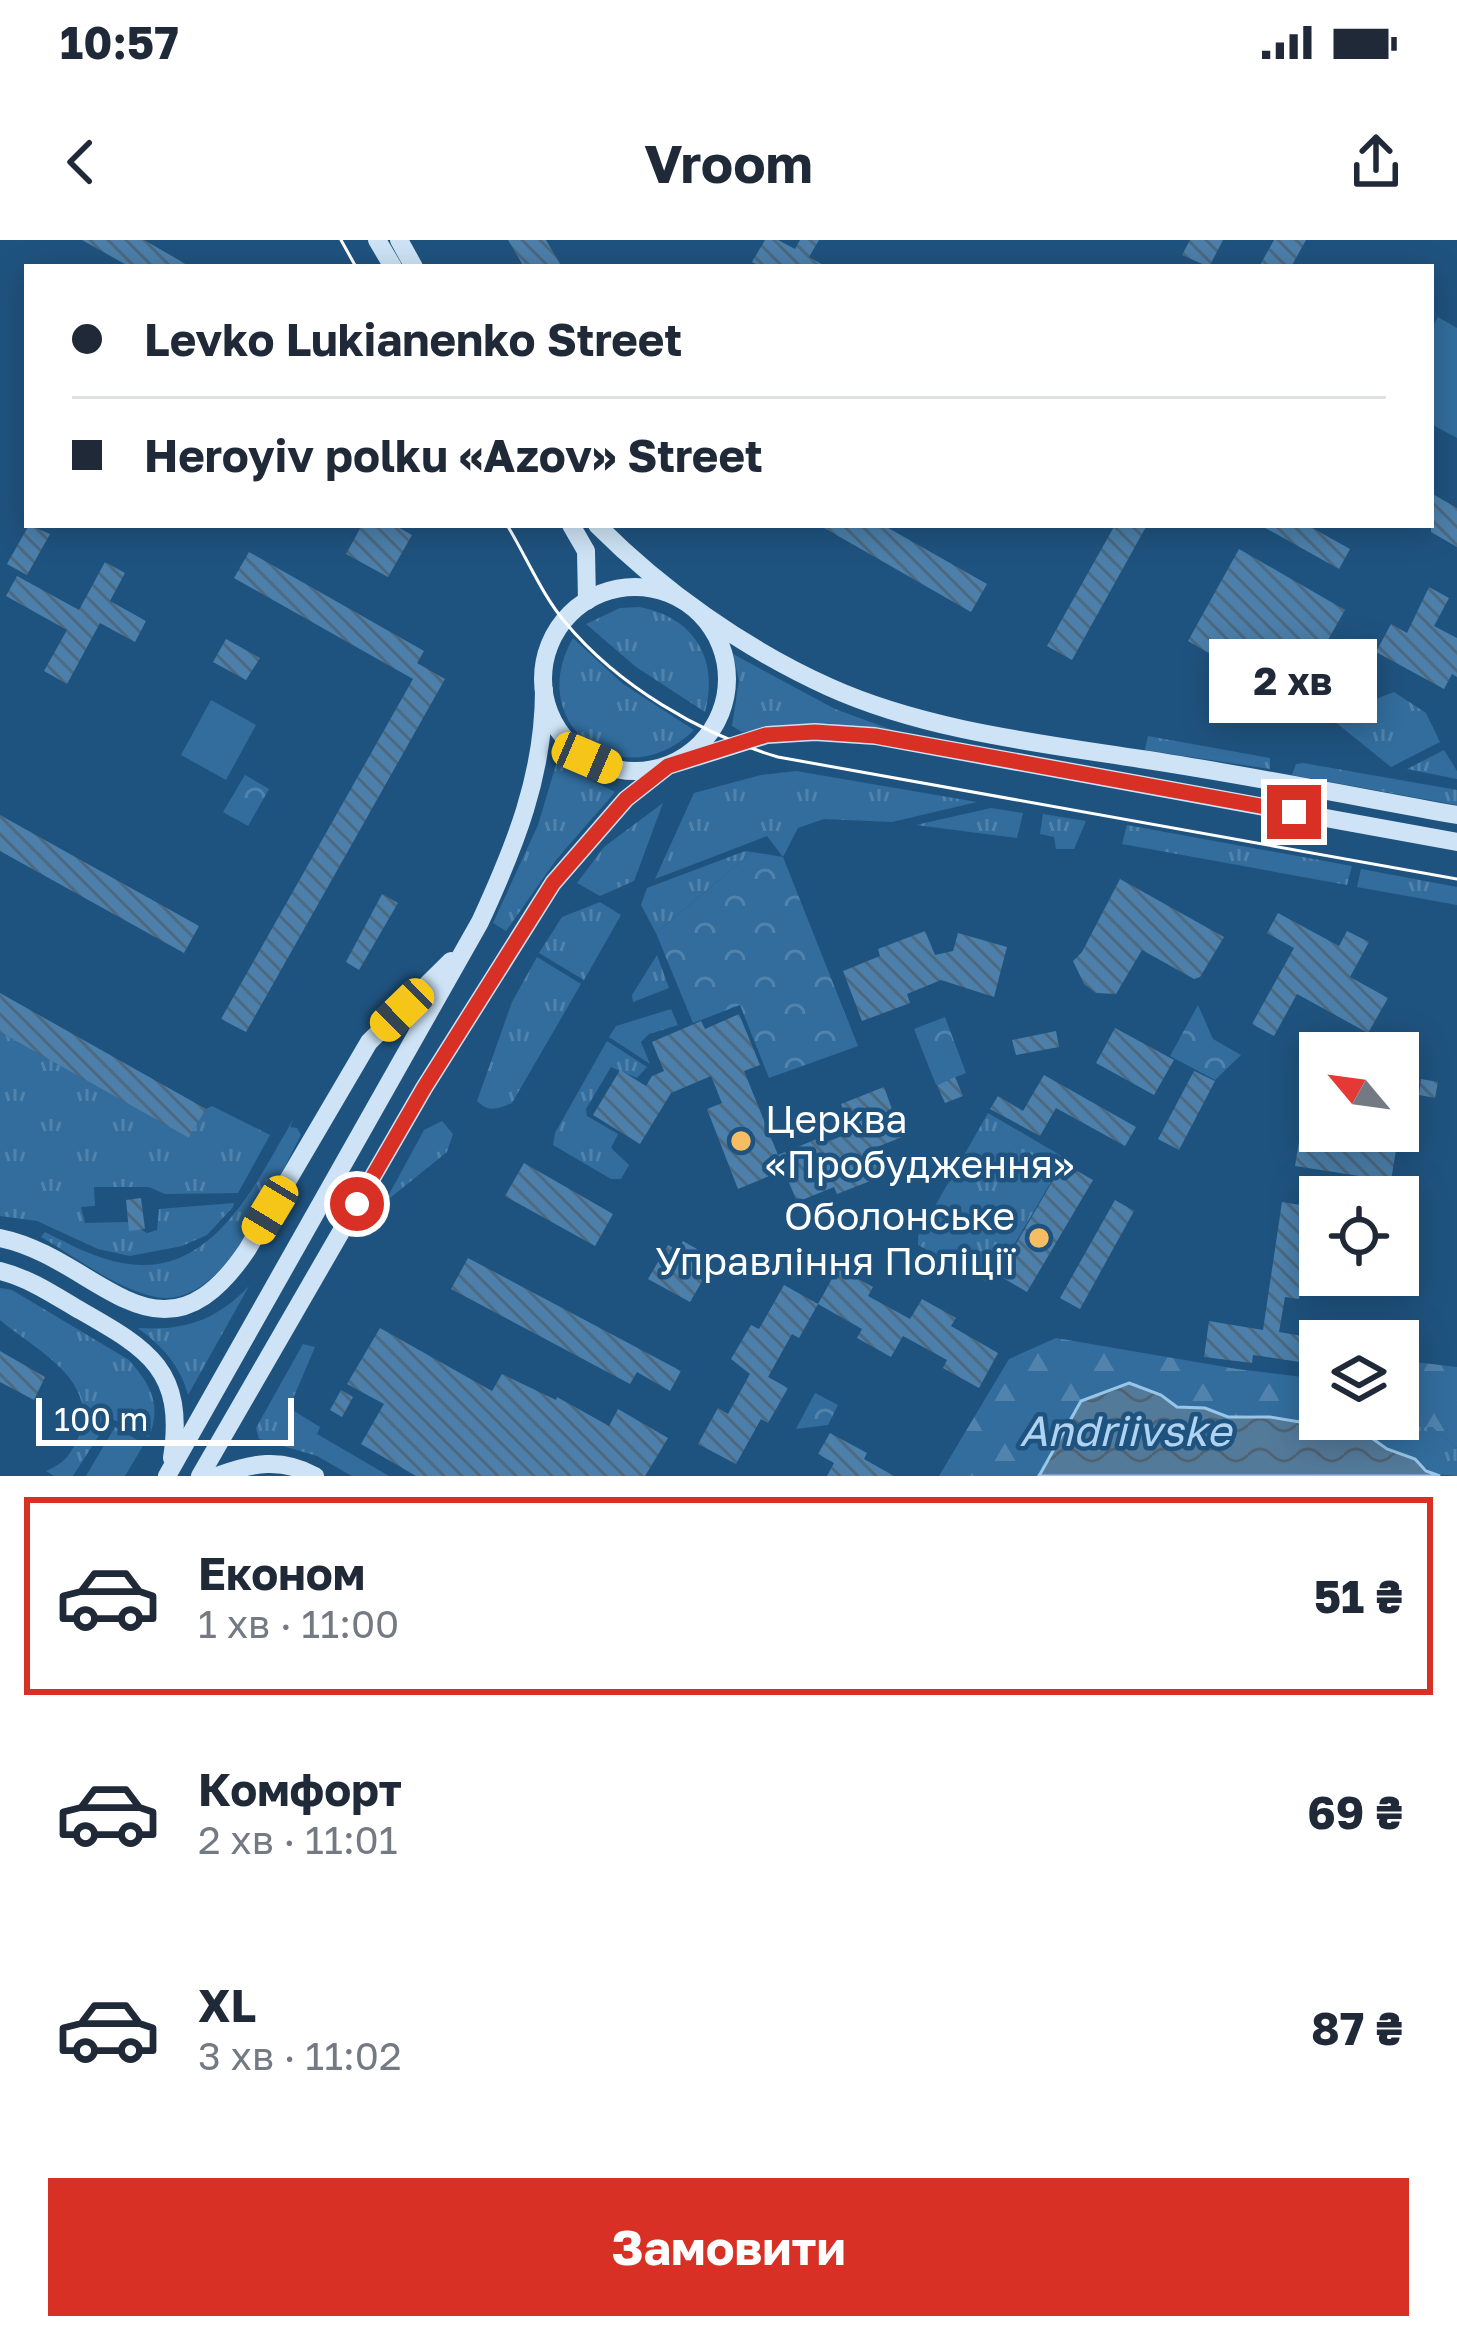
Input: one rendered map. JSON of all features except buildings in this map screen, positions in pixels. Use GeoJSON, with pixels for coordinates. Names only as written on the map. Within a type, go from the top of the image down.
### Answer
{"type":"FeatureCollection","features":[{"type":"Feature","properties":{"kind":"main road"},"geometry":{"type":"LineString","coordinates":[[573,528],[586,551],[586,601]]}},
{"type":"Feature","properties":{"kind":"main road"},"geometry":{"type":"LineString","coordinates":[[200,1476],[424,1088],[553,883],[626,799],[692,752],[711,732],[725,700],[722,647],[709,623],[600,528]]}},
{"type":"Feature","properties":{"kind":"main road"},"geometry":{"type":"LineString","coordinates":[[168,1473],[467,945],[508,860],[544,736],[544,666],[551,642],[563,621],[586,601],[612,590],[639,587],[666,592],[768,656],[832,688],[897,711],[1457,815]]}},
{"type":"Feature","properties":{"kind":"main road"},"geometry":{"type":"LineString","coordinates":[[544,691],[551,717],[566,741],[587,758],[613,769],[668,766],[766,735],[875,736],[1457,842]]}},
{"type":"Feature","properties":{"kind":"main road"},"geometry":{"type":"LineString","coordinates":[[0,1238],[36,1249],[135,1305],[172,1309],[189,1305],[228,1277],[369,1042],[467,945]]}},
{"type":"Feature","properties":{"kind":"main road"},"geometry":{"type":"LineString","coordinates":[[0,1270],[22,1277],[141,1346],[174,1396],[176,1435],[168,1473]]}},
{"type":"Feature","properties":{"kind":"main road"},"geometry":{"type":"LineString","coordinates":[[217,1476],[254,1463],[282,1463],[315,1476]]}},
{"type":"Feature","properties":{"kind":"green space"},"geometry":{"type":"Polygon","coordinates":[[[1438,317],[1457,328],[1457,438],[1434,426],[1434,324],[1438,317]]]}},
{"type":"Feature","properties":{"kind":"green space"},"geometry":{"type":"Polygon","coordinates":[[[639,607],[674,620],[698,643],[708,675],[705,712],[636,667],[586,624],[620,608],[639,607]]]}},
{"type":"Feature","properties":{"kind":"green space"},"geometry":{"type":"Polygon","coordinates":[[[573,638],[623,684],[694,730],[666,750],[638,757],[611,755],[588,743],[570,724],[561,699],[561,670],[573,638]]]}},
{"type":"Feature","properties":{"kind":"green space"},"geometry":{"type":"Polygon","coordinates":[[[733,654],[835,709],[906,735],[827,723],[742,732],[732,726],[739,680],[733,654]]]}},
{"type":"Feature","properties":{"kind":"green space"},"geometry":{"type":"Polygon","coordinates":[[[1394,692],[1426,713],[1440,742],[1391,767],[1329,717],[1394,692]]]}},
{"type":"Feature","properties":{"kind":"green space"},"geometry":{"type":"Polygon","coordinates":[[[211,700],[256,725],[226,780],[181,755],[211,700]]]}},
{"type":"Feature","properties":{"kind":"green space"},"geometry":{"type":"Polygon","coordinates":[[[1148,736],[1270,758],[1270,769],[1145,750],[1148,736]]]}},
{"type":"Feature","properties":{"kind":"green space"},"geometry":{"type":"Polygon","coordinates":[[[1444,750],[1457,779],[1407,769],[1444,750]]]}},
{"type":"Feature","properties":{"kind":"green space"},"geometry":{"type":"Polygon","coordinates":[[[558,758],[615,792],[556,860],[506,931],[493,923],[538,825],[558,758]]]}},
{"type":"Feature","properties":{"kind":"green space"},"geometry":{"type":"Polygon","coordinates":[[[1296,764],[1457,790],[1457,805],[1292,775],[1296,764]]]}},
{"type":"Feature","properties":{"kind":"green space"},"geometry":{"type":"Polygon","coordinates":[[[796,771],[977,802],[892,822],[824,819],[798,828],[783,857],[767,836],[655,879],[694,793],[796,771]]]}},
{"type":"Feature","properties":{"kind":"green space"},"geometry":{"type":"Polygon","coordinates":[[[245,775],[269,789],[248,826],[223,812],[245,775]]]}},
{"type":"Feature","properties":{"kind":"green space"},"geometry":{"type":"Polygon","coordinates":[[[663,803],[634,881],[600,896],[577,883],[604,847],[663,803]]]}},
{"type":"Feature","properties":{"kind":"green space"},"geometry":{"type":"Polygon","coordinates":[[[991,808],[1023,813],[1017,838],[916,825],[991,808]]]}},
{"type":"Feature","properties":{"kind":"green space"},"geometry":{"type":"Polygon","coordinates":[[[1043,814],[1086,821],[1074,849],[1056,849],[1054,837],[1040,834],[1043,814]]]}},
{"type":"Feature","properties":{"kind":"green space"},"geometry":{"type":"Polygon","coordinates":[[[1127,825],[1352,866],[1347,885],[1122,844],[1127,825]]]}},
{"type":"Feature","properties":{"kind":"green space"},"geometry":{"type":"Polygon","coordinates":[[[752,852],[656,933],[641,905],[647,888],[752,852]]]}},
{"type":"Feature","properties":{"kind":"green space"},"geometry":{"type":"Polygon","coordinates":[[[752,852],[783,857],[858,1046],[769,1078],[740,1005],[693,1023],[656,933],[752,852]]]}},
{"type":"Feature","properties":{"kind":"green space"},"geometry":{"type":"Polygon","coordinates":[[[1361,869],[1457,887],[1457,905],[1357,887],[1361,869]]]}},
{"type":"Feature","properties":{"kind":"green space"},"geometry":{"type":"Polygon","coordinates":[[[600,902],[621,915],[584,980],[539,953],[562,917],[600,902]]]}},
{"type":"Feature","properties":{"kind":"green space"},"geometry":{"type":"Polygon","coordinates":[[[657,955],[669,988],[633,1002],[632,995],[657,955]]]}},
{"type":"Feature","properties":{"kind":"green space"},"geometry":{"type":"Polygon","coordinates":[[[537,957],[581,984],[512,1103],[486,1107],[477,1101],[512,1002],[537,957]]]}},
{"type":"Feature","properties":{"kind":"green space"},"geometry":{"type":"Polygon","coordinates":[[[1198,1005],[1213,1039],[1241,1055],[1215,1080],[1170,1056],[1198,1005]]]}},
{"type":"Feature","properties":{"kind":"green space"},"geometry":{"type":"Polygon","coordinates":[[[671,1009],[678,1025],[649,1034],[641,1042],[650,1064],[609,1037],[616,1026],[671,1009]]]}},
{"type":"Feature","properties":{"kind":"green space"},"geometry":{"type":"Polygon","coordinates":[[[945,1017],[966,1073],[936,1085],[914,1029],[945,1017]]]}},
{"type":"Feature","properties":{"kind":"green space"},"geometry":{"type":"Polygon","coordinates":[[[0,1032],[189,1138],[212,1106],[270,1135],[238,1193],[165,1194],[149,1187],[94,1187],[95,1206],[81,1207],[85,1223],[128,1222],[147,1233],[157,1230],[159,1209],[234,1203],[233,1207],[207,1235],[182,1246],[130,1256],[98,1249],[37,1221],[0,1216],[0,1032]]]}},
{"type":"Feature","properties":{"kind":"green space"},"geometry":{"type":"Polygon","coordinates":[[[607,1041],[647,1067],[637,1078],[611,1067],[586,1109],[587,1116],[618,1134],[611,1148],[629,1165],[621,1179],[611,1179],[553,1145],[555,1133],[607,1041]]]}},
{"type":"Feature","properties":{"kind":"green space"},"geometry":{"type":"Polygon","coordinates":[[[988,1113],[1065,1158],[991,1284],[918,1245],[918,1236],[988,1113]]]}},
{"type":"Feature","properties":{"kind":"green space"},"geometry":{"type":"Polygon","coordinates":[[[294,1118],[290,1127],[301,1135],[262,1211],[225,1265],[181,1296],[156,1297],[126,1287],[41,1237],[45,1232],[113,1261],[147,1265],[177,1259],[203,1245],[225,1224],[294,1118]]]}},
{"type":"Feature","properties":{"kind":"green space"},"geometry":{"type":"Polygon","coordinates":[[[442,1121],[453,1134],[447,1152],[385,1202],[424,1130],[442,1121]]]}},
{"type":"Feature","properties":{"kind":"green space"},"geometry":{"type":"Polygon","coordinates":[[[249,1286],[188,1395],[169,1357],[138,1328],[199,1321],[249,1286]]]}},
{"type":"Feature","properties":{"kind":"green space"},"geometry":{"type":"Polygon","coordinates":[[[0,1288],[12,1290],[129,1360],[152,1396],[149,1437],[110,1418],[73,1476],[46,1471],[62,1462],[78,1438],[81,1399],[61,1368],[0,1320],[0,1288]]]}},
{"type":"Feature","properties":{"kind":"green space"},"geometry":{"type":"Polygon","coordinates":[[[1056,1338],[1299,1376],[1299,1421],[1228,1417],[1205,1408],[1177,1407],[1143,1387],[1081,1401],[1039,1476],[939,1476],[1009,1359],[1056,1338]]]}},
{"type":"Feature","properties":{"kind":"green space"},"geometry":{"type":"Polygon","coordinates":[[[303,1344],[315,1347],[289,1408],[320,1427],[317,1434],[389,1476],[352,1476],[317,1456],[259,1439],[256,1428],[303,1344]]]}},
{"type":"Feature","properties":{"kind":"green space"},"geometry":{"type":"Polygon","coordinates":[[[1419,1362],[1457,1367],[1457,1448],[1432,1427],[1419,1427],[1419,1362]]]}},
{"type":"Feature","properties":{"kind":"green space"},"geometry":{"type":"Polygon","coordinates":[[[815,1393],[838,1405],[828,1425],[796,1429],[815,1393]]]}},
{"type":"Feature","properties":{"kind":"green space"},"geometry":{"type":"Polygon","coordinates":[[[1419,1425],[1432,1427],[1457,1448],[1457,1476],[1433,1474],[1415,1459],[1390,1450],[1397,1440],[1419,1440],[1419,1425]]]}},
{"type":"Feature","properties":{"kind":"green space"},"geometry":{"type":"Polygon","coordinates":[[[115,1427],[144,1444],[125,1476],[86,1476],[115,1427]]]}},
{"type":"Feature","properties":{"kind":"green space"},"geometry":{"type":"Polygon","coordinates":[[[1377,1440],[1399,1440],[1390,1450],[1377,1440]]]}},
{"type":"Feature","properties":{"kind":"water","name":"Andriivske"},"geometry":{"type":"Polygon","coordinates":[[[1129,1383],[1177,1407],[1205,1408],[1228,1417],[1299,1422],[1299,1440],[1374,1440],[1440,1476],[1039,1476],[1081,1401],[1129,1383]]]}},
{"type":"Feature","properties":{"kind":"tram line"},"geometry":{"type":"LineString","coordinates":[[341,240],[354,264]]}},
{"type":"Feature","properties":{"kind":"tram line"},"geometry":{"type":"LineString","coordinates":[[509,528],[557,611],[610,667],[662,705],[749,747],[778,757],[1457,879]]}},
{"type":"Feature","properties":{"kind":"place","name":"Церква «Пробудження»"},"geometry":{"type":"Point","coordinates":[741,1141]}},
{"type":"Feature","properties":{"kind":"place","name":"Оболонське Управління Поліції"},"geometry":{"type":"Point","coordinates":[1039,1238]}},
{"type":"Feature","properties":{"kind":"route"},"geometry":{"type":"LineString","coordinates":[[357,1204],[553,883],[626,799],[668,766],[766,735],[875,736],[1294,812]]}}]}
